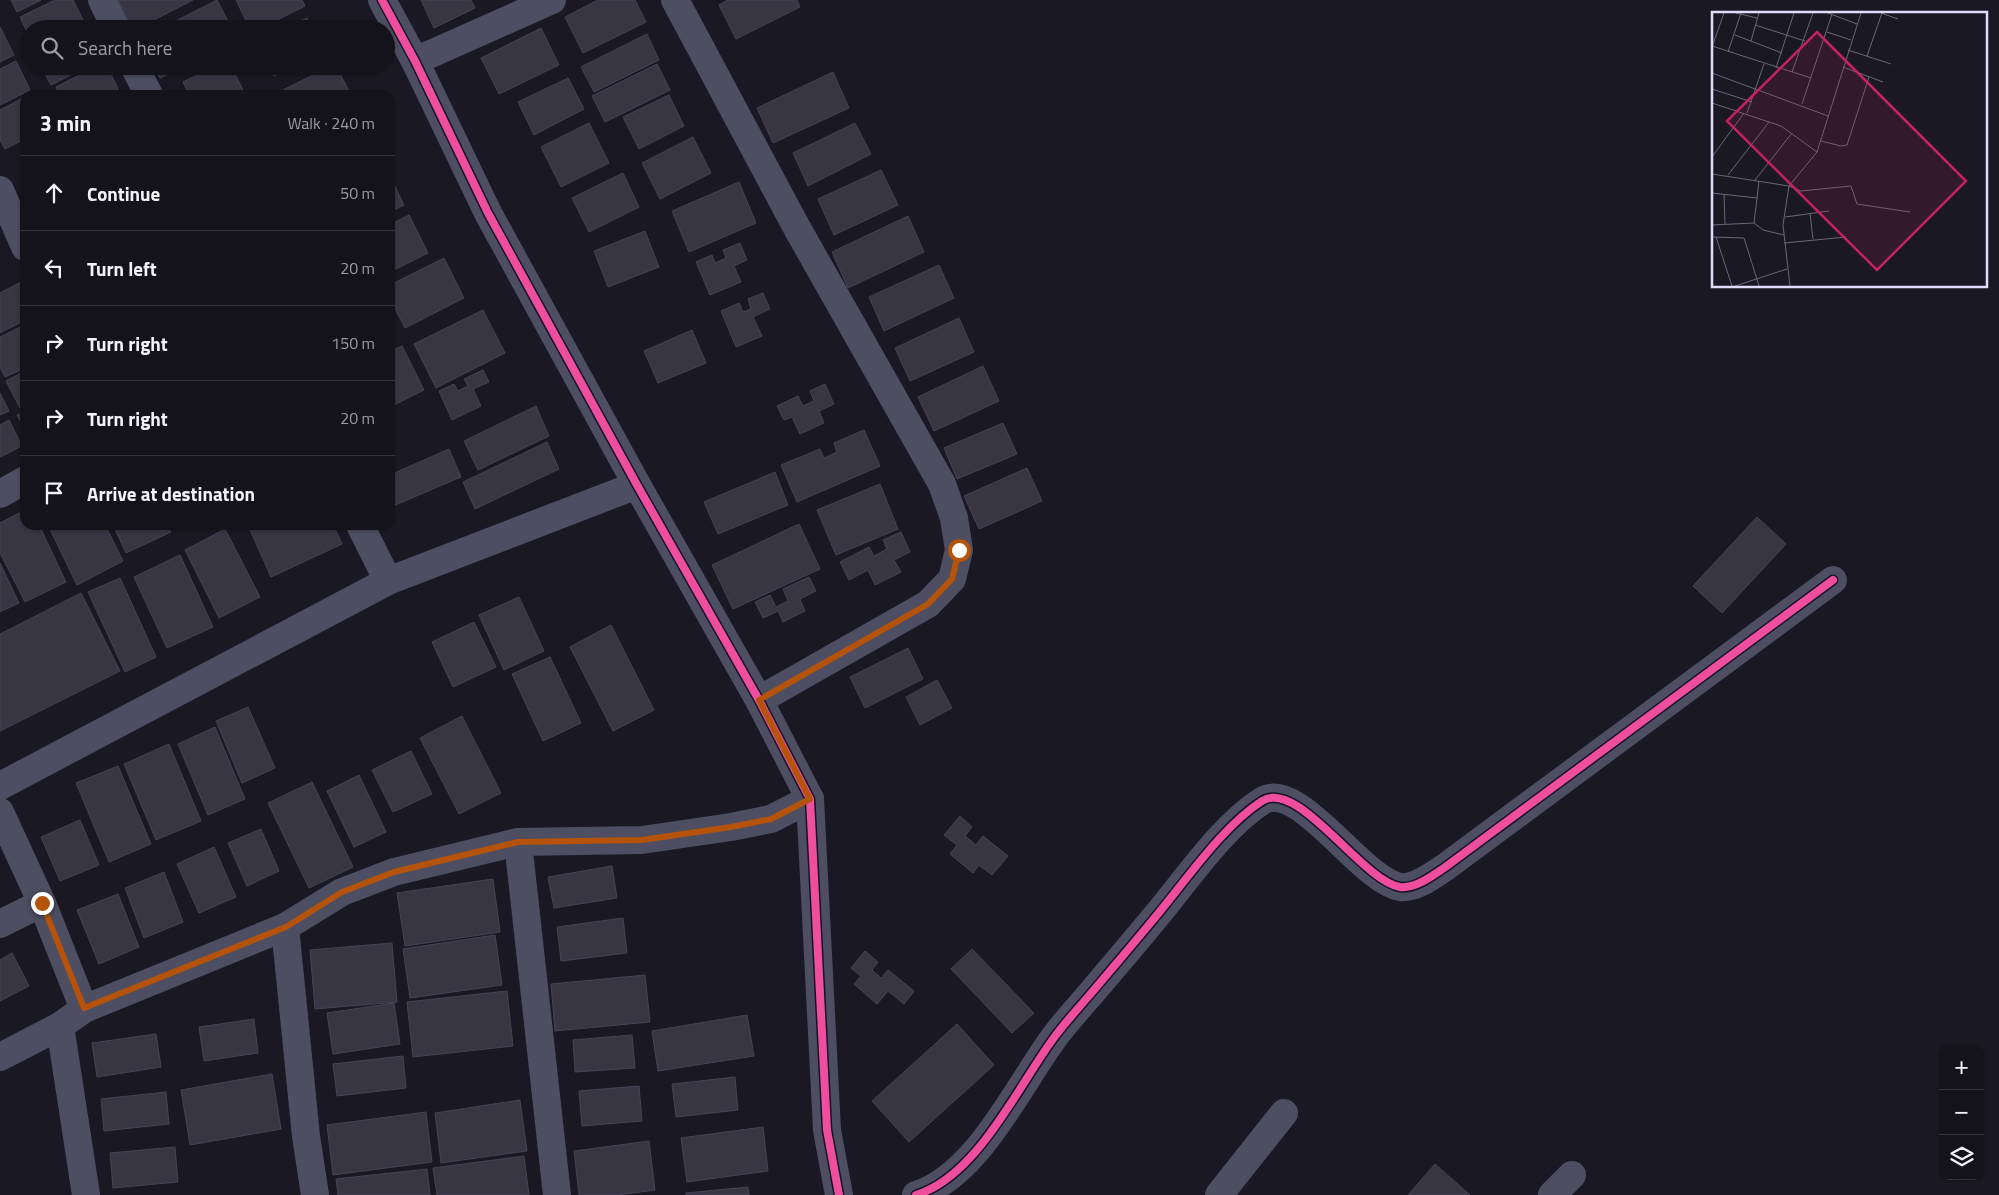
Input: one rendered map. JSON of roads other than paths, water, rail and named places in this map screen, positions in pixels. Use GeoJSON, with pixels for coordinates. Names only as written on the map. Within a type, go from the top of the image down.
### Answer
{"type":"FeatureCollection","features":[{"type":"Feature","properties":{"kind":"street"},"geometry":{"type":"LineString","coordinates":[[102,0],[112,20]]}},
{"type":"Feature","properties":{"kind":"street"},"geometry":{"type":"LineString","coordinates":[[382,0],[393,20]]}},
{"type":"Feature","properties":{"kind":"street"},"geometry":{"type":"LineString","coordinates":[[415,61],[552,0]]}},
{"type":"Feature","properties":{"kind":"street"},"geometry":{"type":"LineString","coordinates":[[675,0],[797,228],[942,484],[954,518],[959,550],[952,579],[928,604],[759,700]]}},
{"type":"Feature","properties":{"kind":"street"},"geometry":{"type":"LineString","coordinates":[[395,24],[415,61],[488,213],[637,485],[759,700],[810,799],[827,1130],[839,1195]]}},
{"type":"Feature","properties":{"kind":"street"},"geometry":{"type":"LineString","coordinates":[[138,75],[146,90]]}},
{"type":"Feature","properties":{"kind":"street"},"geometry":{"type":"LineString","coordinates":[[0,190],[20,236]]}},
{"type":"Feature","properties":{"kind":"street"},"geometry":{"type":"LineString","coordinates":[[0,494],[20,483]]}},
{"type":"Feature","properties":{"kind":"street"},"geometry":{"type":"LineString","coordinates":[[0,786],[388,582],[637,485]]}},
{"type":"Feature","properties":{"kind":"street"},"geometry":{"type":"LineString","coordinates":[[362,530],[388,582]]}},
{"type":"Feature","properties":{"kind":"street"},"geometry":{"type":"LineString","coordinates":[[916,1195],[924,1192],[957,1170],[990,1134],[1054,1038],[1228,831],[1264,800],[1282,798],[1298,805],[1380,878],[1401,887],[1422,882],[1444,868],[1833,580]]}},
{"type":"Feature","properties":{"kind":"street"},"geometry":{"type":"LineString","coordinates":[[0,1057],[60,1026],[84,1008],[286,927],[342,892],[394,872],[518,842],[642,840],[771,819],[810,799]]}},
{"type":"Feature","properties":{"kind":"street"},"geometry":{"type":"LineString","coordinates":[[0,812],[42,903],[84,1008]]}},
{"type":"Feature","properties":{"kind":"street"},"geometry":{"type":"LineString","coordinates":[[518,842],[557,1195]]}},
{"type":"Feature","properties":{"kind":"street"},"geometry":{"type":"LineString","coordinates":[[0,924],[42,903]]}},
{"type":"Feature","properties":{"kind":"street"},"geometry":{"type":"LineString","coordinates":[[286,927],[306,1136],[314,1195]]}},
{"type":"Feature","properties":{"kind":"street"},"geometry":{"type":"LineString","coordinates":[[60,1026],[86,1195]]}},
{"type":"Feature","properties":{"kind":"street"},"geometry":{"type":"LineString","coordinates":[[1219,1195],[1284,1113]]}},
{"type":"Feature","properties":{"kind":"street"},"geometry":{"type":"LineString","coordinates":[[1552,1195],[1572,1175]]}}]}
